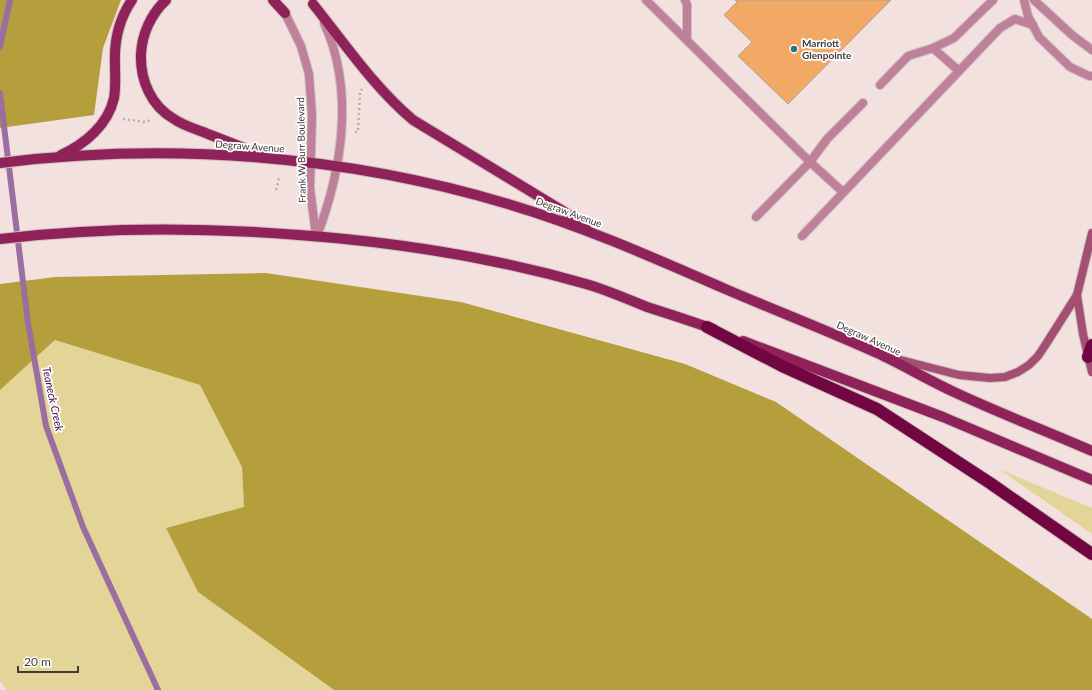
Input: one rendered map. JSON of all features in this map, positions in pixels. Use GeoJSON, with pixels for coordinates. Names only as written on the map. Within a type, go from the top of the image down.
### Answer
{"type":"FeatureCollection","features":[{"type":"Feature","properties":{"kind":"highway"},"geometry":{"type":"LineString","coordinates":[[707,327],[782,366],[877,410],[990,483],[1092,554]]}},
{"type":"Feature","properties":{"kind":"highway"},"geometry":{"type":"LineString","coordinates":[[1088,357],[1092,345]]}},
{"type":"Feature","properties":{"kind":"main road"},"geometry":{"type":"LineString","coordinates":[[55,158],[84,142],[100,126],[110,110],[115,88],[116,41],[122,18],[132,0]]}},
{"type":"Feature","properties":{"kind":"main road"},"geometry":{"type":"LineString","coordinates":[[166,0],[154,14],[149,24],[142,48],[142,72],[144,81],[152,99],[165,114],[182,124],[271,159]]}},
{"type":"Feature","properties":{"kind":"main road"},"geometry":{"type":"LineString","coordinates":[[273,0],[285,13]]}},
{"type":"Feature","properties":{"kind":"main road"},"geometry":{"type":"LineString","coordinates":[[312,2],[379,86],[400,109],[413,120],[610,240]]}},
{"type":"Feature","properties":{"kind":"main road","name":"Degraw Avenue"},"geometry":{"type":"LineString","coordinates":[[0,163],[93,155],[164,154],[236,156],[337,166],[392,176],[475,195],[543,215],[610,240],[879,354],[958,394],[1092,451]]}},
{"type":"Feature","properties":{"kind":"main road"},"geometry":{"type":"LineString","coordinates":[[0,239],[120,230],[190,229],[261,232],[317,236],[412,247],[524,268],[588,285],[707,327],[943,417],[1092,480]]}},
{"type":"Feature","properties":{"kind":"main road"},"geometry":{"type":"LineString","coordinates":[[879,354],[959,375],[990,378],[1006,377],[1029,366],[1038,356],[1077,295],[1092,233]]}},
{"type":"Feature","properties":{"kind":"main road"},"geometry":{"type":"LineString","coordinates":[[1077,295],[1092,372]]}},
{"type":"Feature","properties":{"kind":"street","name":"Frank W Burr Boulevard"},"geometry":{"type":"LineString","coordinates":[[277,0],[301,46],[309,74],[312,115],[310,188],[317,236]]}},
{"type":"Feature","properties":{"kind":"street"},"geometry":{"type":"LineString","coordinates":[[646,0],[810,162],[843,192]]}},
{"type":"Feature","properties":{"kind":"street"},"geometry":{"type":"LineString","coordinates":[[685,0],[687,5],[686,40]]}},
{"type":"Feature","properties":{"kind":"street"},"geometry":{"type":"LineString","coordinates":[[880,85],[908,56],[933,48],[954,38],[993,0]]}},
{"type":"Feature","properties":{"kind":"street"},"geometry":{"type":"LineString","coordinates":[[1024,0],[1028,16],[1039,37],[1070,67],[1092,76]]}},
{"type":"Feature","properties":{"kind":"street"},"geometry":{"type":"LineString","coordinates":[[1034,0],[1072,35],[1092,50]]}},
{"type":"Feature","properties":{"kind":"street"},"geometry":{"type":"LineString","coordinates":[[312,2],[330,36],[340,72],[342,95],[342,122],[337,166],[325,215],[317,236]]}},
{"type":"Feature","properties":{"kind":"street"},"geometry":{"type":"LineString","coordinates":[[802,236],[1000,28],[1015,19],[1033,25]]}},
{"type":"Feature","properties":{"kind":"street"},"geometry":{"type":"LineString","coordinates":[[933,48],[959,72]]}},
{"type":"Feature","properties":{"kind":"street"},"geometry":{"type":"LineString","coordinates":[[756,217],[810,162],[827,139],[862,103]]}},
{"type":"Feature","properties":{"kind":"path"},"geometry":{"type":"LineString","coordinates":[[355,132],[358,132],[360,92],[366,84]]}},
{"type":"Feature","properties":{"kind":"path"},"geometry":{"type":"LineString","coordinates":[[118,115],[124,119],[145,122],[153,119]]}},
{"type":"Feature","properties":{"kind":"path"},"geometry":{"type":"LineString","coordinates":[[276,190],[279,178]]}},
{"type":"Feature","properties":{"kind":"shaded area"},"geometry":{"type":"Polygon","coordinates":[[[0,0],[121,0],[103,48],[94,115],[0,128],[0,0]]]}},
{"type":"Feature","properties":{"kind":"shaded area"},"geometry":{"type":"Polygon","coordinates":[[[266,273],[461,302],[685,364],[776,402],[1092,619],[1092,690],[334,690],[198,592],[166,528],[244,507],[242,467],[200,385],[55,340],[0,390],[0,284],[55,277],[266,273]]]}},
{"type":"Feature","properties":{"kind":"shaded area"},"geometry":{"type":"Polygon","coordinates":[[[55,340],[200,385],[242,467],[244,507],[166,528],[198,592],[334,690],[7,690],[0,681],[0,390],[55,340]]]}},
{"type":"Feature","properties":{"kind":"shaded area"},"geometry":{"type":"Polygon","coordinates":[[[999,469],[1092,508],[1092,534],[999,469]]]}},
{"type":"Feature","properties":{"kind":"building","name":"Marriott Glenpointe"},"geometry":{"type":"Polygon","coordinates":[[[735,0],[891,0],[788,104],[738,56],[752,42],[724,15],[737,2],[735,0]]]}},
{"type":"Feature","properties":{"kind":"waterway","name":"Teaneck Creek"},"geometry":{"type":"LineString","coordinates":[[0,47],[10,0]]}},
{"type":"Feature","properties":{"kind":"waterway","name":"Teaneck Creek"},"geometry":{"type":"LineString","coordinates":[[0,93],[28,323],[46,426],[83,527],[158,690]]}},
{"type":"Feature","properties":{"kind":"place","name":"Marriott Glenpointe"},"geometry":{"type":"Point","coordinates":[794,49]}}]}
